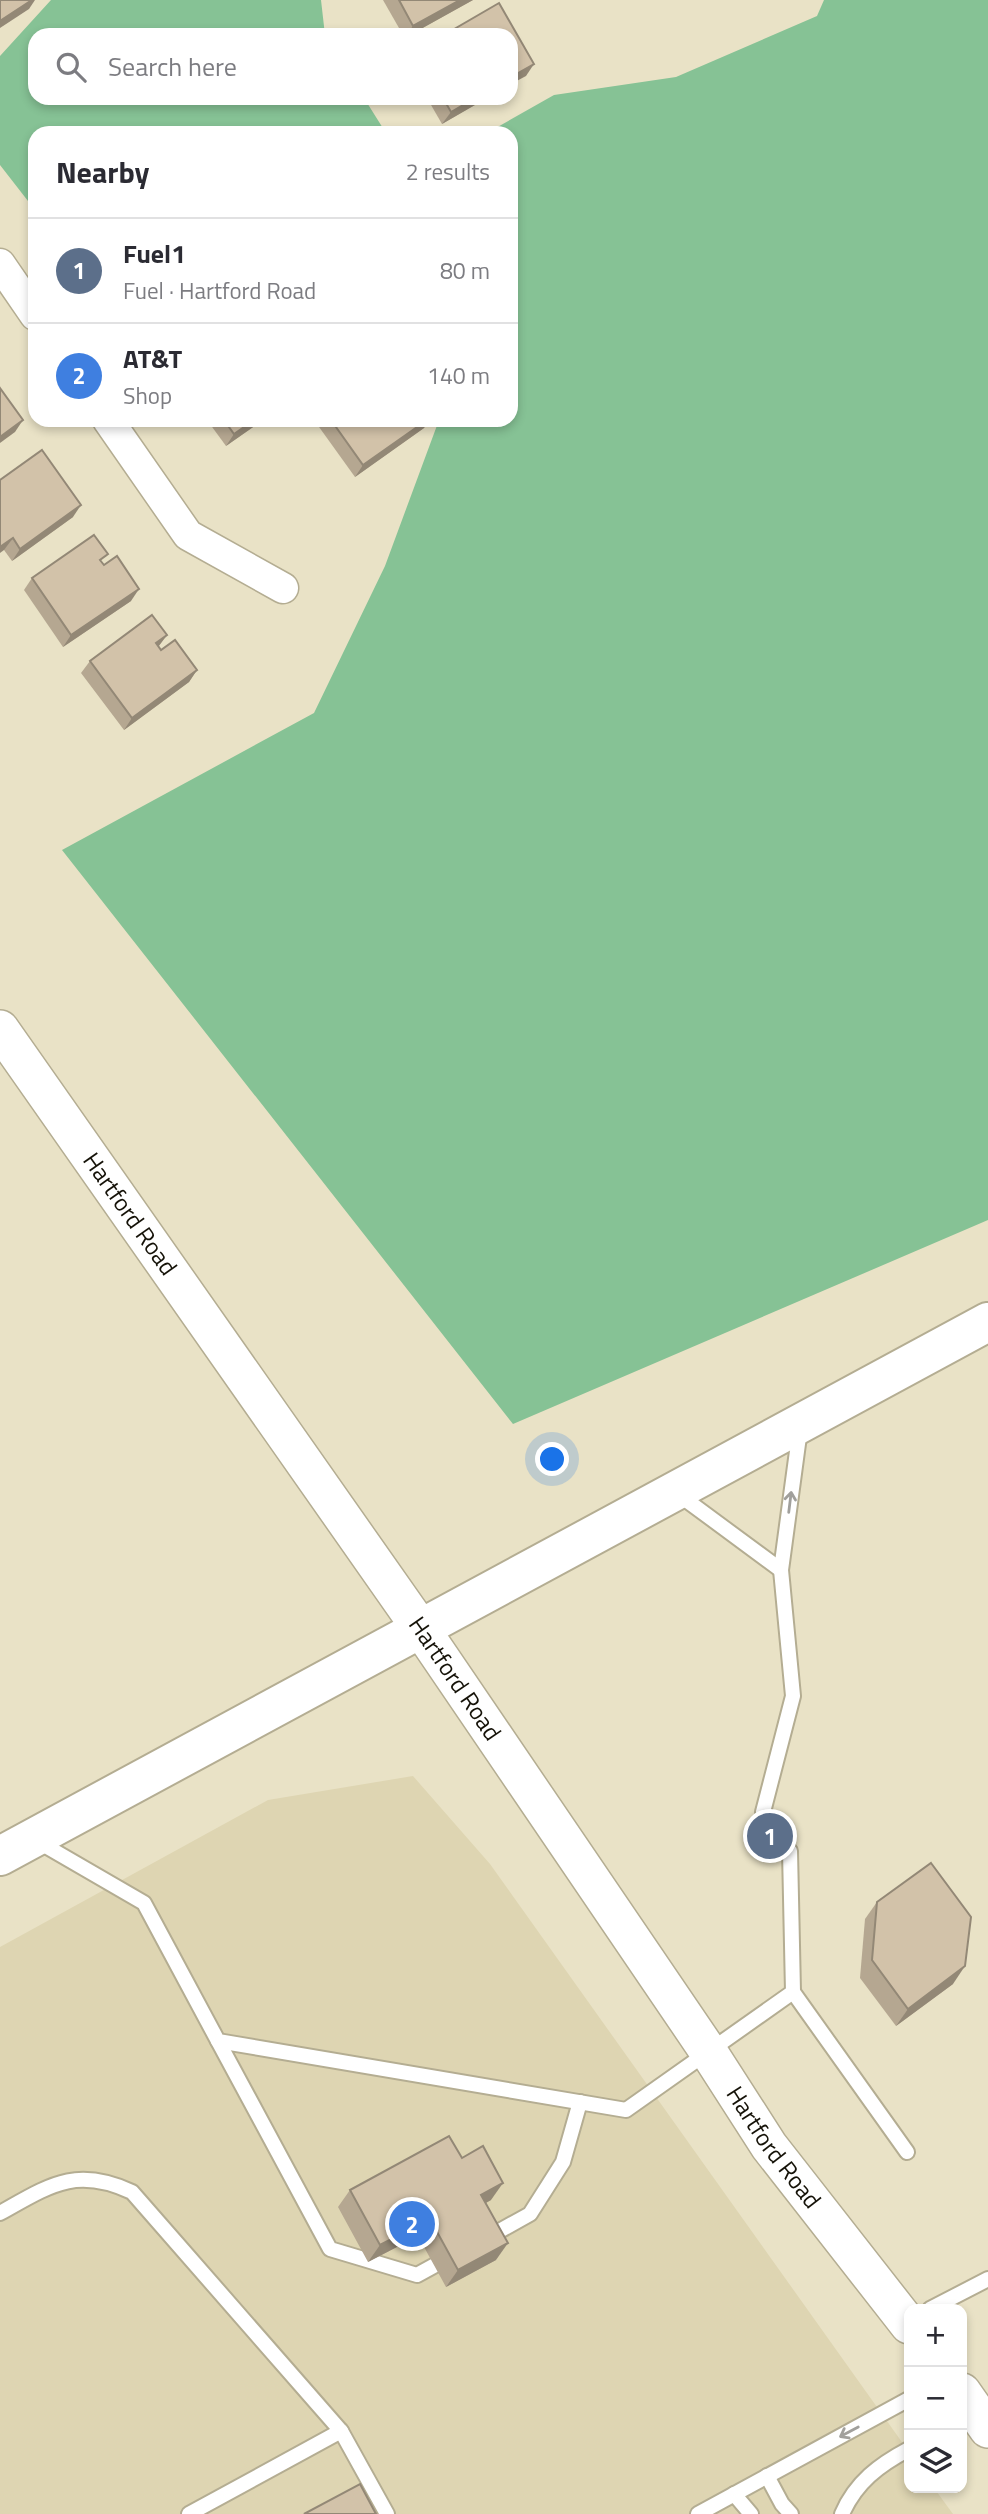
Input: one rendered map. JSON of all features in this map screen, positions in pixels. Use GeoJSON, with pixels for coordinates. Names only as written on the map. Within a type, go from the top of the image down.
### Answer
{"type":"FeatureCollection","features":[{"type":"Feature","properties":{"kind":"highway"},"geometry":{"type":"LineString","coordinates":[[16,1847],[988,1322]]}},
{"type":"Feature","properties":{"kind":"street"},"geometry":{"type":"LineString","coordinates":[[0,264],[28,305]]}},
{"type":"Feature","properties":{"kind":"street"},"geometry":{"type":"LineString","coordinates":[[113,427],[188,535],[283,588]]}},
{"type":"Feature","properties":{"kind":"street","name":"Hartford Road"},"geometry":{"type":"LineString","coordinates":[[0,1029],[421,1629],[769,2146],[904,2307]]}},
{"type":"Feature","properties":{"kind":"lane"},"geometry":{"type":"LineString","coordinates":[[763,1812],[793,1696],[781,1570],[800,1424]]}},
{"type":"Feature","properties":{"kind":"lane"},"geometry":{"type":"LineString","coordinates":[[676,1492],[781,1570]]}},
{"type":"Feature","properties":{"kind":"lane"},"geometry":{"type":"LineString","coordinates":[[16,1847],[144,1903],[330,2249],[417,2275],[530,2214],[563,2162],[580,2102]]}},
{"type":"Feature","properties":{"kind":"lane"},"geometry":{"type":"LineString","coordinates":[[790,1851],[793,1992],[907,2152]]}},
{"type":"Feature","properties":{"kind":"lane"},"geometry":{"type":"LineString","coordinates":[[218,2041],[626,2110],[793,1992]]}},
{"type":"Feature","properties":{"kind":"lane"},"geometry":{"type":"LineString","coordinates":[[0,2213],[65,2181],[88,2178],[111,2182],[132,2192],[341,2431],[387,2514]]}},
{"type":"Feature","properties":{"kind":"lane"},"geometry":{"type":"LineString","coordinates":[[942,2304],[988,2279]]}},
{"type":"Feature","properties":{"kind":"lane"},"geometry":{"type":"LineString","coordinates":[[698,2514],[904,2402]]}},
{"type":"Feature","properties":{"kind":"lane"},"geometry":{"type":"LineString","coordinates":[[189,2514],[341,2431]]}},
{"type":"Feature","properties":{"kind":"lane"},"geometry":{"type":"LineString","coordinates":[[842,2514],[849,2498],[865,2477],[904,2452]]}},
{"type":"Feature","properties":{"kind":"lane"},"geometry":{"type":"LineString","coordinates":[[767,2476],[782,2504],[791,2514]]}},
{"type":"Feature","properties":{"kind":"lane"},"geometry":{"type":"LineString","coordinates":[[734,2494],[751,2514]]}},
{"type":"Feature","properties":{"kind":"shaded area"},"geometry":{"type":"Polygon","coordinates":[[[413,1776],[490,1864],[904,2445],[904,2493],[938,2493],[953,2514],[0,2514],[0,1947],[268,1800],[413,1776]]]}},
{"type":"Feature","properties":{"kind":"green space"},"geometry":{"type":"Polygon","coordinates":[[[51,0],[321,0],[324,28],[28,28],[28,105],[368,105],[382,126],[28,126],[28,201],[0,165],[0,56],[51,0]]]}},
{"type":"Feature","properties":{"kind":"green space"},"geometry":{"type":"Polygon","coordinates":[[[824,0],[988,0],[988,1220],[513,1424],[62,850],[314,713],[385,566],[436,427],[518,427],[518,126],[499,126],[554,95],[676,77],[817,16],[824,0]]]}},
{"type":"Feature","properties":{"kind":"building"},"geometry":{"type":"Polygon","coordinates":[[[0,0],[32,0],[0,21],[0,0]]]}},
{"type":"Feature","properties":{"kind":"building"},"geometry":{"type":"Polygon","coordinates":[[[399,0],[460,0],[413,26],[399,0]]]}},
{"type":"Feature","properties":{"kind":"building"},"geometry":{"type":"Polygon","coordinates":[[[499,3],[513,28],[456,28],[499,3]]]}},
{"type":"Feature","properties":{"kind":"building"},"geometry":{"type":"Polygon","coordinates":[[[518,36],[534,64],[518,73],[518,36]]]}},
{"type":"Feature","properties":{"kind":"building"},"geometry":{"type":"Polygon","coordinates":[[[447,105],[463,105],[451,112],[447,105]]]}},
{"type":"Feature","properties":{"kind":"building"},"geometry":{"type":"Polygon","coordinates":[[[0,388],[23,420],[0,437],[0,388]]]}},
{"type":"Feature","properties":{"kind":"building"},"geometry":{"type":"Polygon","coordinates":[[[229,427],[244,427],[234,434],[229,427]]]}},
{"type":"Feature","properties":{"kind":"building"},"geometry":{"type":"Polygon","coordinates":[[[336,427],[417,427],[363,465],[336,427]]]}},
{"type":"Feature","properties":{"kind":"building"},"geometry":{"type":"Polygon","coordinates":[[[42,450],[81,505],[20,549],[13,538],[0,547],[0,480],[42,450]]]}},
{"type":"Feature","properties":{"kind":"building"},"geometry":{"type":"Polygon","coordinates":[[[94,535],[108,554],[100,560],[104,565],[117,556],[139,589],[71,635],[32,578],[94,535]]]}},
{"type":"Feature","properties":{"kind":"building"},"geometry":{"type":"Polygon","coordinates":[[[152,615],[167,635],[156,643],[161,650],[175,640],[197,670],[132,718],[90,661],[152,615]]]}},
{"type":"Feature","properties":{"kind":"building"},"geometry":{"type":"Polygon","coordinates":[[[931,1863],[971,1917],[965,1966],[908,2009],[872,1960],[877,1902],[931,1863]]]}},
{"type":"Feature","properties":{"kind":"building"},"geometry":{"type":"Polygon","coordinates":[[[449,2136],[462,2158],[483,2146],[503,2183],[481,2195],[508,2243],[458,2270],[430,2219],[380,2245],[350,2190],[449,2136]]]}},
{"type":"Feature","properties":{"kind":"building"},"geometry":{"type":"Polygon","coordinates":[[[360,2484],[376,2514],[304,2514],[360,2484]]]}},
{"type":"Feature","properties":{"kind":"place","name":"Fuel1"},"geometry":{"type":"Point","coordinates":[770,1836]}},
{"type":"Feature","properties":{"kind":"place","name":"AT&T"},"geometry":{"type":"Point","coordinates":[412,2224]}}]}
